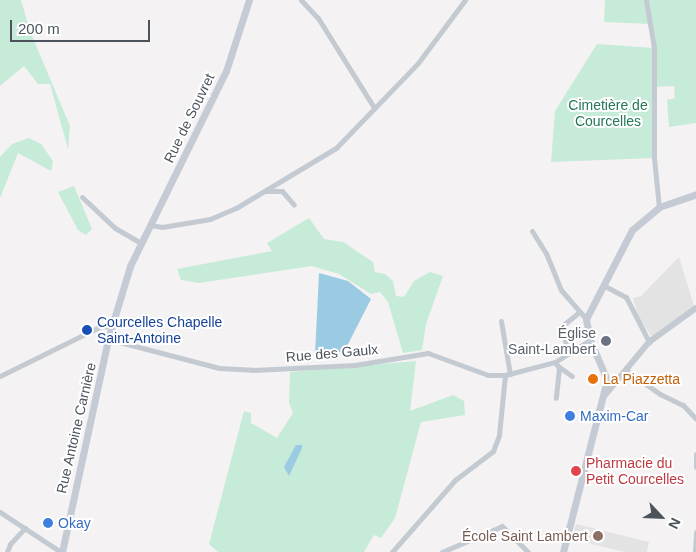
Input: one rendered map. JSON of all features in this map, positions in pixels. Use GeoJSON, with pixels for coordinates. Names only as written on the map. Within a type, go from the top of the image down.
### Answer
{"type":"FeatureCollection","features":[{"type":"Feature","properties":{"kind":"main road","name":"Rue de Souvret"},"geometry":{"type":"LineString","coordinates":[[108,339],[130,266],[226,71],[249,0]]}},
{"type":"Feature","properties":{"kind":"main road"},"geometry":{"type":"LineString","coordinates":[[563,552],[605,395],[607,380],[590,340],[586,319],[632,230],[659,207],[696,194]]}},
{"type":"Feature","properties":{"kind":"main road","name":"Rue Antoine Carnière"},"geometry":{"type":"LineString","coordinates":[[61,552],[108,339]]}},
{"type":"Feature","properties":{"kind":"street"},"geometry":{"type":"LineString","coordinates":[[301,0],[318,18],[373,106]]}},
{"type":"Feature","properties":{"kind":"street"},"geometry":{"type":"LineString","coordinates":[[150,225],[162,227],[210,219],[266,191],[336,148],[373,106],[418,63],[465,0]]}},
{"type":"Feature","properties":{"kind":"street"},"geometry":{"type":"LineString","coordinates":[[646,0],[654,48],[654,158],[659,207]]}},
{"type":"Feature","properties":{"kind":"street"},"geometry":{"type":"LineString","coordinates":[[266,191],[282,191],[294,205]]}},
{"type":"Feature","properties":{"kind":"street"},"geometry":{"type":"LineString","coordinates":[[82,197],[115,228],[141,242]]}},
{"type":"Feature","properties":{"kind":"street"},"geometry":{"type":"LineString","coordinates":[[532,231],[546,252],[561,290],[578,313],[586,319]]}},
{"type":"Feature","properties":{"kind":"street"},"geometry":{"type":"LineString","coordinates":[[603,285],[626,297],[649,342]]}},
{"type":"Feature","properties":{"kind":"street"},"geometry":{"type":"LineString","coordinates":[[605,395],[649,342],[696,308]]}},
{"type":"Feature","properties":{"kind":"street"},"geometry":{"type":"LineString","coordinates":[[568,353],[562,326],[578,313]]}},
{"type":"Feature","properties":{"kind":"street"},"geometry":{"type":"LineString","coordinates":[[392,552],[455,480],[493,451],[499,435],[508,374],[501,321]]}},
{"type":"Feature","properties":{"kind":"street"},"geometry":{"type":"LineString","coordinates":[[0,376],[101,326],[112,327]]}},
{"type":"Feature","properties":{"kind":"street","name":"Rue des Gaulx"},"geometry":{"type":"LineString","coordinates":[[108,339],[219,368],[244,370],[355,365],[428,353],[488,375],[508,374],[556,364],[568,353],[590,340]]}},
{"type":"Feature","properties":{"kind":"street"},"geometry":{"type":"LineString","coordinates":[[556,364],[572,376]]}},
{"type":"Feature","properties":{"kind":"street"},"geometry":{"type":"LineString","coordinates":[[556,364],[556,398]]}},
{"type":"Feature","properties":{"kind":"street"},"geometry":{"type":"LineString","coordinates":[[627,370],[660,394],[683,405],[696,419]]}},
{"type":"Feature","properties":{"kind":"street"},"geometry":{"type":"LineString","coordinates":[[696,454],[696,466]]}},
{"type":"Feature","properties":{"kind":"street"},"geometry":{"type":"LineString","coordinates":[[0,512],[61,552]]}},
{"type":"Feature","properties":{"kind":"street"},"geometry":{"type":"LineString","coordinates":[[442,552],[502,526],[528,552]]}},
{"type":"Feature","properties":{"kind":"street"},"geometry":{"type":"LineString","coordinates":[[8,552],[10,544],[25,528]]}},
{"type":"Feature","properties":{"kind":"street"},"geometry":{"type":"LineString","coordinates":[[694,552],[696,532]]}},
{"type":"Feature","properties":{"kind":"shaded area"},"geometry":{"type":"Polygon","coordinates":[[[679,257],[694,306],[652,337],[639,318],[633,298],[641,296],[679,257]]]}},
{"type":"Feature","properties":{"kind":"shaded area","name":"École Saint Lambert"},"geometry":{"type":"Polygon","coordinates":[[[576,524],[649,542],[647,552],[624,552],[572,539],[576,524]]]}},
{"type":"Feature","properties":{"kind":"green space"},"geometry":{"type":"Polygon","coordinates":[[[0,0],[21,0],[30,31],[70,126],[68,149],[50,84],[38,84],[24,66],[0,86],[0,0]]]}},
{"type":"Feature","properties":{"kind":"green space","name":"Cimetière de Courcelles"},"geometry":{"type":"Polygon","coordinates":[[[605,0],[696,0],[696,123],[669,127],[667,100],[675,98],[674,86],[655,87],[654,158],[551,162],[555,111],[597,44],[654,48],[650,24],[604,22],[605,0]]]}},
{"type":"Feature","properties":{"kind":"green space"},"geometry":{"type":"Polygon","coordinates":[[[29,138],[41,144],[53,161],[51,171],[18,153],[0,198],[0,157],[12,144],[29,138]]]}},
{"type":"Feature","properties":{"kind":"green space"},"geometry":{"type":"Polygon","coordinates":[[[74,186],[92,229],[86,235],[78,230],[58,192],[74,186]]]}},
{"type":"Feature","properties":{"kind":"green space"},"geometry":{"type":"Polygon","coordinates":[[[309,218],[324,239],[343,242],[373,262],[375,272],[385,274],[393,281],[396,296],[404,297],[414,281],[430,272],[443,276],[426,324],[422,350],[403,353],[388,302],[380,292],[371,294],[339,274],[312,266],[199,283],[181,280],[177,269],[272,251],[267,243],[309,218]]]}},
{"type":"Feature","properties":{"kind":"green space"},"geometry":{"type":"Polygon","coordinates":[[[416,361],[410,411],[453,395],[464,401],[465,415],[421,422],[395,518],[381,538],[374,535],[364,552],[218,552],[209,544],[244,411],[251,413],[251,423],[277,438],[293,413],[289,403],[290,372],[416,361]]]}},
{"type":"Feature","properties":{"kind":"water"},"geometry":{"type":"Polygon","coordinates":[[[319,273],[348,281],[371,299],[344,352],[315,355],[319,273]]]}},
{"type":"Feature","properties":{"kind":"water"},"geometry":{"type":"Polygon","coordinates":[[[296,445],[302,445],[302,448],[289,476],[284,467],[296,445]]]}},
{"type":"Feature","properties":{"kind":"place","name":"Courcelles Chapelle Saint-Antoine"},"geometry":{"type":"Point","coordinates":[87,330]}},
{"type":"Feature","properties":{"kind":"place","name":"Église Saint-Lambert"},"geometry":{"type":"Point","coordinates":[606,341]}},
{"type":"Feature","properties":{"kind":"place","name":"La Piazzetta"},"geometry":{"type":"Point","coordinates":[593,379]}},
{"type":"Feature","properties":{"kind":"place","name":"Maxim-Car"},"geometry":{"type":"Point","coordinates":[570,416]}},
{"type":"Feature","properties":{"kind":"place","name":"Pharmacie du Petit Courcelles"},"geometry":{"type":"Point","coordinates":[576,471]}},
{"type":"Feature","properties":{"kind":"place","name":"Okay"},"geometry":{"type":"Point","coordinates":[48,523]}},
{"type":"Feature","properties":{"kind":"place","name":"École Saint Lambert"},"geometry":{"type":"Point","coordinates":[598,536]}}]}
